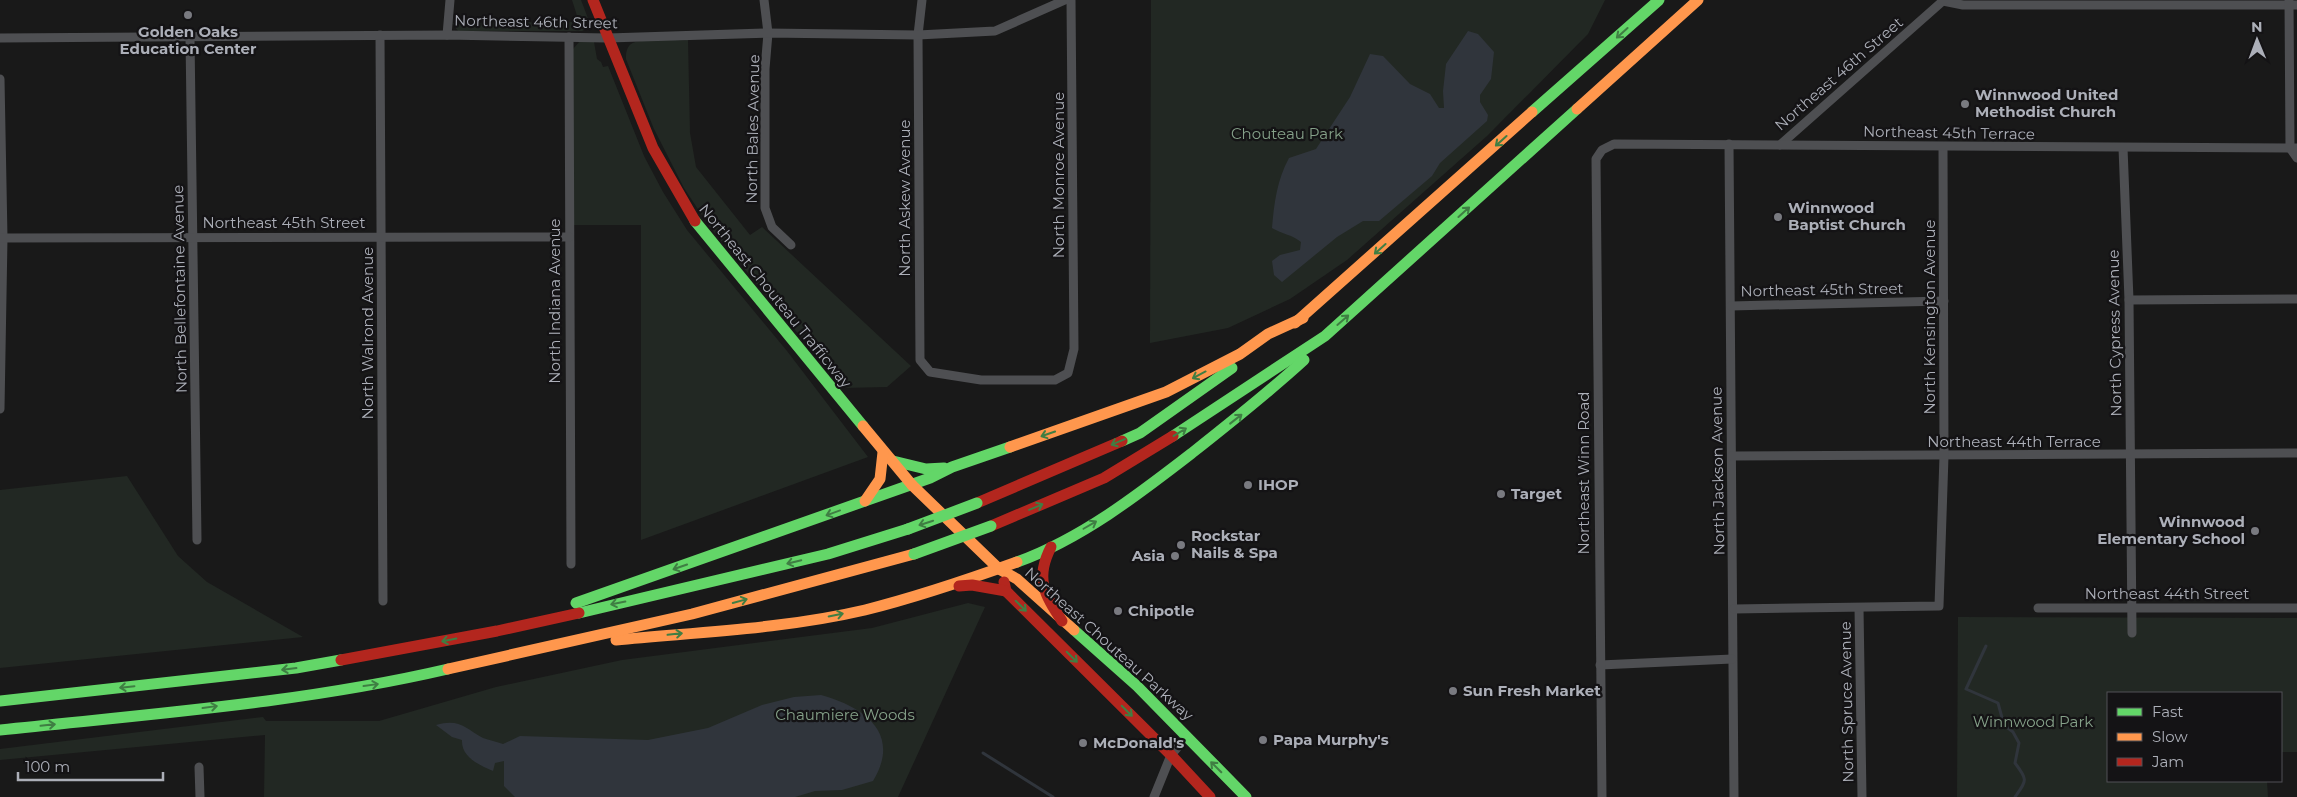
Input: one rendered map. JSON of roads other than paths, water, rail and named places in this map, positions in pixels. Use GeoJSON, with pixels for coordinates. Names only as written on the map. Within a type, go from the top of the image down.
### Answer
{"type":"FeatureCollection","features":[{"type":"Feature","properties":{"kind":"main road","name":"Northeast Chouteau Trafficway"},"geometry":{"type":"LineString","coordinates":[[593,0],[657,157],[685,208],[701,231],[912,485],[999,569]]}},
{"type":"Feature","properties":{"kind":"main road"},"geometry":{"type":"LineString","coordinates":[[0,701],[296,668],[497,631],[678,591],[828,554],[908,529],[977,503],[1140,433],[1303,318],[1659,0]]}},
{"type":"Feature","properties":{"kind":"main road"},"geometry":{"type":"LineString","coordinates":[[0,730],[178,711],[388,683],[692,614],[914,554],[992,526],[1104,478],[1217,409],[1325,336],[1698,0]]}},
{"type":"Feature","properties":{"kind":"main road"},"geometry":{"type":"LineString","coordinates":[[497,631],[862,503],[912,485],[952,467],[1166,392],[1240,354],[1268,334],[1303,318]]}},
{"type":"Feature","properties":{"kind":"main road"},"geometry":{"type":"LineString","coordinates":[[540,648],[821,618],[898,601],[947,587],[1036,555],[1126,504],[1186,459],[1268,393],[1314,351],[1325,336]]}},
{"type":"Feature","properties":{"kind":"main road"},"geometry":{"type":"LineString","coordinates":[[862,503],[874,493],[882,479],[883,452]]}},
{"type":"Feature","properties":{"kind":"main road"},"geometry":{"type":"LineString","coordinates":[[893,461],[926,469],[952,467]]}},
{"type":"Feature","properties":{"kind":"main road"},"geometry":{"type":"LineString","coordinates":[[1051,547],[1041,570],[1042,584],[1048,599],[1062,621]]}},
{"type":"Feature","properties":{"kind":"main road","name":"Northeast Chouteau Parkway"},"geometry":{"type":"LineString","coordinates":[[999,569],[1006,591],[1171,755],[1210,797]]}},
{"type":"Feature","properties":{"kind":"main road","name":"Northeast Chouteau Parkway"},"geometry":{"type":"LineString","coordinates":[[999,569],[1017,579],[1137,686],[1246,797]]}},
{"type":"Feature","properties":{"kind":"main road"},"geometry":{"type":"LineString","coordinates":[[947,587],[972,585],[1006,591]]}},
{"type":"Feature","properties":{"kind":"street"},"geometry":{"type":"LineString","coordinates":[[447,35],[450,0]]}},
{"type":"Feature","properties":{"kind":"street","name":"North Bales Avenue"},"geometry":{"type":"LineString","coordinates":[[764,0],[768,33],[765,69],[765,208],[772,227],[780,238],[791,245]]}},
{"type":"Feature","properties":{"kind":"street","name":"North Askew Avenue"},"geometry":{"type":"LineString","coordinates":[[920,360],[918,35],[922,0]]}},
{"type":"Feature","properties":{"kind":"street","name":"Northeast 46th Street"},"geometry":{"type":"LineString","coordinates":[[0,38],[447,35],[608,38],[768,33],[918,35],[996,31],[1065,0]]}},
{"type":"Feature","properties":{"kind":"street","name":"North Monroe Avenue"},"geometry":{"type":"LineString","coordinates":[[920,360],[930,372],[980,380],[1055,380],[1068,373],[1074,350],[1071,0]]}},
{"type":"Feature","properties":{"kind":"street","name":"Northeast 46th Street"},"geometry":{"type":"LineString","coordinates":[[1780,145],[1944,1],[1963,5],[2292,3]]}},
{"type":"Feature","properties":{"kind":"street"},"geometry":{"type":"LineString","coordinates":[[2292,3],[2293,148],[2297,158]]}},
{"type":"Feature","properties":{"kind":"street","name":"North Walrond Avenue"},"geometry":{"type":"LineString","coordinates":[[380,35],[383,601]]}},
{"type":"Feature","properties":{"kind":"street","name":"North Bellefontaine Avenue"},"geometry":{"type":"LineString","coordinates":[[190,38],[196,540]]}},
{"type":"Feature","properties":{"kind":"street","name":"North Indiana Avenue"},"geometry":{"type":"LineString","coordinates":[[569,38],[570,564]]}},
{"type":"Feature","properties":{"kind":"street"},"geometry":{"type":"LineString","coordinates":[[0,79],[0,409]]}},
{"type":"Feature","properties":{"kind":"street","name":"Northeast 45th Terrace"},"geometry":{"type":"LineString","coordinates":[[1602,150],[1614,144],[1943,148],[2293,148]]}},
{"type":"Feature","properties":{"kind":"street","name":"North Jackson Avenue"},"geometry":{"type":"LineString","coordinates":[[1729,144],[1734,797]]}},
{"type":"Feature","properties":{"kind":"street","name":"North Kensington Avenue"},"geometry":{"type":"LineString","coordinates":[[1859,608],[1939,606],[1944,456],[1943,148]]}},
{"type":"Feature","properties":{"kind":"street","name":"North Cypress Avenue"},"geometry":{"type":"LineString","coordinates":[[2123,148],[2129,300],[2132,633]]}},
{"type":"Feature","properties":{"kind":"street","name":"Northeast Winn Road"},"geometry":{"type":"LineString","coordinates":[[1602,150],[1596,159],[1602,797]]}},
{"type":"Feature","properties":{"kind":"street","name":"Northeast 45th Street"},"geometry":{"type":"LineString","coordinates":[[1,238],[569,237]]}},
{"type":"Feature","properties":{"kind":"street"},"geometry":{"type":"LineString","coordinates":[[2129,300],[2297,299]]}},
{"type":"Feature","properties":{"kind":"street","name":"Northeast 45th Street"},"geometry":{"type":"LineString","coordinates":[[1731,306],[1944,301]]}},
{"type":"Feature","properties":{"kind":"street","name":"Northeast 44th Terrace"},"geometry":{"type":"LineString","coordinates":[[1732,456],[2297,453]]}},
{"type":"Feature","properties":{"kind":"street"},"geometry":{"type":"LineString","coordinates":[[1734,609],[1859,608]]}},
{"type":"Feature","properties":{"kind":"street","name":"North Spruce Avenue"},"geometry":{"type":"LineString","coordinates":[[1859,608],[1862,797]]}},
{"type":"Feature","properties":{"kind":"street","name":"Northeast 44th Street"},"geometry":{"type":"LineString","coordinates":[[2038,608],[2297,608]]}},
{"type":"Feature","properties":{"kind":"street"},"geometry":{"type":"LineString","coordinates":[[1600,665],[1732,659]]}},
{"type":"Feature","properties":{"kind":"street"},"geometry":{"type":"LineString","coordinates":[[1154,797],[1171,755],[1187,736]]}},
{"type":"Feature","properties":{"kind":"street"},"geometry":{"type":"LineString","coordinates":[[199,767],[200,797]]}},
{"type":"Feature","properties":{"kind":"waterway"},"geometry":{"type":"LineString","coordinates":[[1986,646],[1966,689],[1998,703],[2004,725],[2013,732],[2019,743],[2015,763],[2024,777],[2024,783],[2015,797]]}},
{"type":"Feature","properties":{"kind":"waterway"},"geometry":{"type":"LineString","coordinates":[[983,753],[1053,797]]}},
{"type":"Feature","properties":{"kind":"place","name":"Golden Oaks Education Center"},"geometry":{"type":"Point","coordinates":[188,15]}},
{"type":"Feature","properties":{"kind":"place","name":"Winnwood United Methodist Church"},"geometry":{"type":"Point","coordinates":[1965,104]}},
{"type":"Feature","properties":{"kind":"place","name":"Winnwood Baptist Church"},"geometry":{"type":"Point","coordinates":[1778,217]}},
{"type":"Feature","properties":{"kind":"place","name":"IHOP"},"geometry":{"type":"Point","coordinates":[1248,485]}},
{"type":"Feature","properties":{"kind":"place","name":"Target"},"geometry":{"type":"Point","coordinates":[1501,494]}},
{"type":"Feature","properties":{"kind":"place","name":"Winnwood Elementary School"},"geometry":{"type":"Point","coordinates":[2255,531]}},
{"type":"Feature","properties":{"kind":"place","name":"Rockstar Nails & Spa"},"geometry":{"type":"Point","coordinates":[1181,545]}},
{"type":"Feature","properties":{"kind":"place","name":"Asia"},"geometry":{"type":"Point","coordinates":[1175,556]}},
{"type":"Feature","properties":{"kind":"place","name":"Chipotle"},"geometry":{"type":"Point","coordinates":[1118,611]}},
{"type":"Feature","properties":{"kind":"place","name":"Sun Fresh Market"},"geometry":{"type":"Point","coordinates":[1453,691]}},
{"type":"Feature","properties":{"kind":"place","name":"Papa Murphy's"},"geometry":{"type":"Point","coordinates":[1263,740]}},
{"type":"Feature","properties":{"kind":"place","name":"McDonald's"},"geometry":{"type":"Point","coordinates":[1083,743]}},
{"type":"Feature","properties":{"kind":"park label","name":"Chouteau Park"},"geometry":{"type":"Point","coordinates":[1287,134]}},
{"type":"Feature","properties":{"kind":"park label","name":"Chaumiere Woods"},"geometry":{"type":"Point","coordinates":[845,715]}},
{"type":"Feature","properties":{"kind":"park label","name":"Winnwood Park"},"geometry":{"type":"Point","coordinates":[2033,722]}}]}
